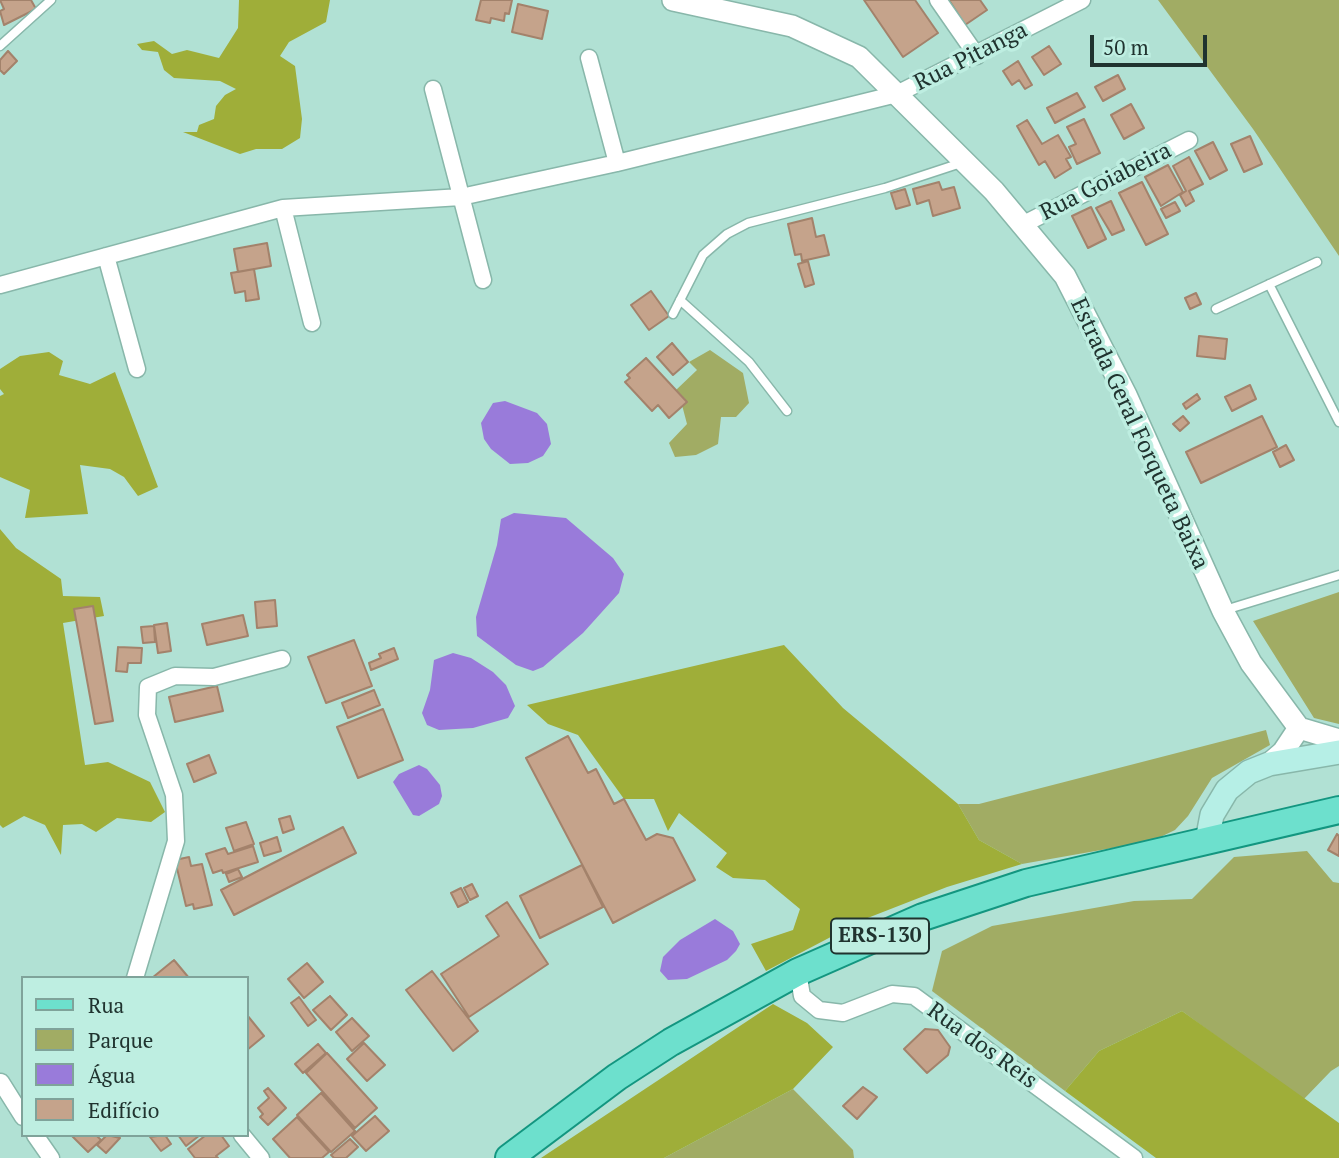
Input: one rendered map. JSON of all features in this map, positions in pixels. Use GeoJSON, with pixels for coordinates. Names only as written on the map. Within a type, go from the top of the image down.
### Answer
{"type":"FeatureCollection","features":[{"type":"Feature","properties":{"kind":"main road"},"geometry":{"type":"LineString","coordinates":[[1207,841],[1212,815],[1227,790],[1249,772],[1269,764],[1339,752]]}},
{"type":"Feature","properties":{"kind":"main road","name":"ERS-130"},"geometry":{"type":"LineString","coordinates":[[509,1158],[649,1056],[798,972],[923,917],[1026,883],[1339,810]]}},
{"type":"Feature","properties":{"kind":"main road"},"geometry":{"type":"LineString","coordinates":[[1297,820],[1339,827]]}},
{"type":"Feature","properties":{"kind":"street","name":"Estrada Geral Forqueta Baixa"},"geometry":{"type":"LineString","coordinates":[[673,0],[792,26],[859,57],[964,162],[1022,225],[1065,276],[1126,395],[1223,611],[1251,663],[1299,728]]}},
{"type":"Feature","properties":{"kind":"street"},"geometry":{"type":"LineString","coordinates":[[938,0],[977,56]]}},
{"type":"Feature","properties":{"kind":"street","name":"Rua Pitanga"},"geometry":{"type":"LineString","coordinates":[[0,285],[282,208],[461,197],[617,163],[897,94],[977,56],[1082,0]]}},
{"type":"Feature","properties":{"kind":"street"},"geometry":{"type":"LineString","coordinates":[[589,58],[617,163]]}},
{"type":"Feature","properties":{"kind":"street"},"geometry":{"type":"LineString","coordinates":[[433,89],[483,279]]}},
{"type":"Feature","properties":{"kind":"street","name":"Rua Goiabeira"},"geometry":{"type":"LineString","coordinates":[[1022,225],[1189,140]]}},
{"type":"Feature","properties":{"kind":"street"},"geometry":{"type":"LineString","coordinates":[[282,208],[312,323]]}},
{"type":"Feature","properties":{"kind":"street"},"geometry":{"type":"LineString","coordinates":[[106,256],[137,369]]}},
{"type":"Feature","properties":{"kind":"street"},"geometry":{"type":"LineString","coordinates":[[136,976],[176,841],[174,795],[147,715],[148,687],[175,676],[214,677],[282,659]]}},
{"type":"Feature","properties":{"kind":"street"},"geometry":{"type":"LineString","coordinates":[[1269,764],[1283,752],[1299,728],[1339,740]]}},
{"type":"Feature","properties":{"kind":"street","name":"Rua dos Reis"},"geometry":{"type":"LineString","coordinates":[[798,972],[802,996],[819,1010],[843,1013],[892,994],[914,996],[1134,1158]]}},
{"type":"Feature","properties":{"kind":"street"},"geometry":{"type":"LineString","coordinates":[[1,1082],[21,1114]]}},
{"type":"Feature","properties":{"kind":"street"},"geometry":{"type":"LineString","coordinates":[[36,1137],[51,1158]]}},
{"type":"Feature","properties":{"kind":"street"},"geometry":{"type":"LineString","coordinates":[[244,1137],[261,1158]]}},
{"type":"Feature","properties":{"kind":"lane"},"geometry":{"type":"LineString","coordinates":[[0,47],[51,0]]}},
{"type":"Feature","properties":{"kind":"lane"},"geometry":{"type":"LineString","coordinates":[[673,314],[702,255],[727,234],[748,223],[885,188],[964,162]]}},
{"type":"Feature","properties":{"kind":"lane"},"geometry":{"type":"LineString","coordinates":[[1216,309],[1317,262]]}},
{"type":"Feature","properties":{"kind":"lane"},"geometry":{"type":"LineString","coordinates":[[1269,284],[1339,422]]}},
{"type":"Feature","properties":{"kind":"lane"},"geometry":{"type":"LineString","coordinates":[[680,300],[749,362],[787,411]]}},
{"type":"Feature","properties":{"kind":"lane"},"geometry":{"type":"LineString","coordinates":[[1223,611],[1339,575]]}},
{"type":"Feature","properties":{"kind":"green space"},"geometry":{"type":"Polygon","coordinates":[[[239,0],[330,0],[326,22],[289,42],[280,56],[295,66],[302,119],[300,138],[282,149],[256,149],[240,154],[183,132],[197,132],[199,125],[214,119],[216,106],[225,95],[236,89],[220,81],[174,78],[164,70],[158,52],[142,50],[137,44],[154,41],[172,54],[187,50],[219,58],[238,28],[239,0]]]}},
{"type":"Feature","properties":{"kind":"green space"},"geometry":{"type":"Polygon","coordinates":[[[1158,0],[1339,0],[1339,256],[1253,129],[1158,0]]]}},
{"type":"Feature","properties":{"kind":"green space"},"geometry":{"type":"Polygon","coordinates":[[[710,350],[743,373],[749,403],[736,417],[721,417],[718,444],[696,455],[675,457],[669,443],[687,424],[682,405],[685,399],[676,390],[697,370],[689,362],[710,350]]]}},
{"type":"Feature","properties":{"kind":"green space"},"geometry":{"type":"Polygon","coordinates":[[[49,352],[63,361],[59,375],[90,384],[115,372],[158,487],[138,496],[124,477],[110,469],[80,465],[88,514],[25,518],[30,490],[0,477],[0,396],[4,394],[0,389],[0,369],[20,356],[49,352]]]}},
{"type":"Feature","properties":{"kind":"green space"},"geometry":{"type":"Polygon","coordinates":[[[0,529],[16,548],[61,579],[63,596],[100,597],[104,616],[63,623],[85,765],[108,762],[150,782],[165,812],[151,822],[117,818],[96,832],[82,824],[63,825],[61,855],[45,825],[24,816],[3,828],[0,825],[0,529]]]}},
{"type":"Feature","properties":{"kind":"green space"},"geometry":{"type":"Polygon","coordinates":[[[1339,592],[1339,724],[1314,718],[1253,621],[1339,592]]]}},
{"type":"Feature","properties":{"kind":"green space"},"geometry":{"type":"Polygon","coordinates":[[[784,645],[843,708],[958,804],[979,840],[1022,864],[947,887],[865,919],[766,971],[751,944],[793,930],[800,909],[765,880],[733,878],[716,867],[727,853],[679,813],[668,831],[654,799],[624,799],[578,735],[548,724],[527,705],[784,645]]]}},
{"type":"Feature","properties":{"kind":"green space"},"geometry":{"type":"Polygon","coordinates":[[[1266,730],[1270,745],[1212,778],[1188,816],[1175,830],[1152,841],[1022,864],[979,840],[958,804],[979,804],[1266,730]]]}},
{"type":"Feature","properties":{"kind":"green space"},"geometry":{"type":"Polygon","coordinates":[[[1307,851],[1333,882],[1339,883],[1339,1066],[1303,1100],[1182,1011],[1099,1051],[1065,1091],[932,991],[942,951],[992,926],[1134,901],[1192,899],[1234,857],[1307,851]]]}},
{"type":"Feature","properties":{"kind":"green space"},"geometry":{"type":"Polygon","coordinates":[[[773,1004],[807,1023],[833,1047],[793,1089],[664,1158],[541,1158],[773,1004]]]}},
{"type":"Feature","properties":{"kind":"green space"},"geometry":{"type":"Polygon","coordinates":[[[1182,1011],[1339,1123],[1339,1158],[1156,1158],[1065,1091],[1099,1051],[1182,1011]]]}},
{"type":"Feature","properties":{"kind":"green space"},"geometry":{"type":"Polygon","coordinates":[[[793,1089],[853,1150],[854,1158],[664,1158],[793,1089]]]}},
{"type":"Feature","properties":{"kind":"water"},"geometry":{"type":"Polygon","coordinates":[[[505,401],[537,413],[547,424],[551,444],[543,456],[528,463],[510,464],[491,449],[484,439],[481,423],[493,403],[505,401]]]}},
{"type":"Feature","properties":{"kind":"water"},"geometry":{"type":"Polygon","coordinates":[[[514,513],[566,518],[613,558],[624,574],[619,593],[583,633],[543,667],[533,671],[516,665],[477,636],[476,617],[497,545],[501,519],[514,513]]]}},
{"type":"Feature","properties":{"kind":"water"},"geometry":{"type":"Polygon","coordinates":[[[453,653],[471,658],[493,672],[506,685],[515,706],[508,718],[473,728],[439,730],[427,725],[422,713],[430,690],[434,660],[453,653]]]}},
{"type":"Feature","properties":{"kind":"water"},"geometry":{"type":"Polygon","coordinates":[[[419,765],[427,769],[440,785],[442,796],[439,804],[419,816],[413,815],[393,782],[399,774],[419,765]]]}},
{"type":"Feature","properties":{"kind":"water"},"geometry":{"type":"Polygon","coordinates":[[[715,919],[733,931],[740,944],[736,951],[727,960],[687,979],[668,980],[660,971],[663,957],[680,940],[715,919]]]}},
{"type":"Feature","properties":{"kind":"building"},"geometry":{"type":"Polygon","coordinates":[[[0,0],[31,0],[36,9],[4,25],[0,11],[4,9],[0,0]]]}},
{"type":"Feature","properties":{"kind":"building"},"geometry":{"type":"Polygon","coordinates":[[[481,0],[512,0],[509,14],[505,13],[504,21],[491,18],[490,23],[476,20],[481,0]]]}},
{"type":"Feature","properties":{"kind":"building"},"geometry":{"type":"Polygon","coordinates":[[[864,0],[915,0],[938,33],[903,57],[864,0]]]}},
{"type":"Feature","properties":{"kind":"building"},"geometry":{"type":"Polygon","coordinates":[[[949,0],[980,0],[987,10],[965,25],[949,0]]]}},
{"type":"Feature","properties":{"kind":"building"},"geometry":{"type":"Polygon","coordinates":[[[518,4],[548,11],[542,39],[512,32],[518,4]]]}},
{"type":"Feature","properties":{"kind":"building"},"geometry":{"type":"Polygon","coordinates":[[[1049,46],[1061,64],[1044,75],[1032,57],[1049,46]]]}},
{"type":"Feature","properties":{"kind":"building"},"geometry":{"type":"Polygon","coordinates":[[[8,51],[17,61],[4,74],[0,70],[0,60],[8,51]]]}},
{"type":"Feature","properties":{"kind":"building"},"geometry":{"type":"Polygon","coordinates":[[[1018,61],[1032,85],[1025,89],[1019,80],[1012,85],[1003,71],[1018,61]]]}},
{"type":"Feature","properties":{"kind":"building"},"geometry":{"type":"Polygon","coordinates":[[[1118,75],[1125,89],[1103,101],[1095,87],[1118,75]]]}},
{"type":"Feature","properties":{"kind":"building"},"geometry":{"type":"Polygon","coordinates":[[[1077,93],[1085,107],[1055,123],[1047,108],[1077,93]]]}},
{"type":"Feature","properties":{"kind":"building"},"geometry":{"type":"Polygon","coordinates":[[[1131,104],[1144,128],[1124,139],[1111,115],[1131,104]]]}},
{"type":"Feature","properties":{"kind":"building"},"geometry":{"type":"Polygon","coordinates":[[[1084,119],[1100,153],[1077,164],[1069,147],[1076,144],[1067,127],[1084,119]]]}},
{"type":"Feature","properties":{"kind":"building"},"geometry":{"type":"Polygon","coordinates":[[[1027,120],[1042,144],[1058,135],[1071,157],[1066,159],[1071,168],[1055,178],[1045,161],[1039,165],[1017,126],[1027,120]]]}},
{"type":"Feature","properties":{"kind":"building"},"geometry":{"type":"Polygon","coordinates":[[[1250,136],[1262,164],[1244,172],[1231,144],[1250,136]]]}},
{"type":"Feature","properties":{"kind":"building"},"geometry":{"type":"Polygon","coordinates":[[[1213,142],[1227,170],[1210,179],[1195,151],[1213,142]]]}},
{"type":"Feature","properties":{"kind":"building"},"geometry":{"type":"Polygon","coordinates":[[[1189,157],[1203,184],[1189,191],[1194,201],[1186,206],[1180,195],[1186,191],[1173,166],[1189,157]]]}},
{"type":"Feature","properties":{"kind":"building"},"geometry":{"type":"Polygon","coordinates":[[[1168,165],[1183,192],[1161,206],[1145,177],[1168,165]]]}},
{"type":"Feature","properties":{"kind":"building"},"geometry":{"type":"Polygon","coordinates":[[[939,182],[942,190],[954,187],[960,208],[933,216],[929,200],[917,204],[913,189],[939,182]]]}},
{"type":"Feature","properties":{"kind":"building"},"geometry":{"type":"Polygon","coordinates":[[[1142,182],[1168,234],[1146,245],[1119,193],[1142,182]]]}},
{"type":"Feature","properties":{"kind":"building"},"geometry":{"type":"Polygon","coordinates":[[[905,189],[910,205],[896,209],[891,193],[905,189]]]}},
{"type":"Feature","properties":{"kind":"building"},"geometry":{"type":"Polygon","coordinates":[[[1111,201],[1124,230],[1112,235],[1096,208],[1111,201]]]}},
{"type":"Feature","properties":{"kind":"building"},"geometry":{"type":"Polygon","coordinates":[[[1175,202],[1180,211],[1166,218],[1161,209],[1175,202]]]}},
{"type":"Feature","properties":{"kind":"building"},"geometry":{"type":"Polygon","coordinates":[[[1091,207],[1106,239],[1088,248],[1072,216],[1091,207]]]}},
{"type":"Feature","properties":{"kind":"building"},"geometry":{"type":"Polygon","coordinates":[[[812,218],[816,237],[824,235],[829,255],[802,261],[801,254],[795,255],[788,224],[812,218]]]}},
{"type":"Feature","properties":{"kind":"building"},"geometry":{"type":"Polygon","coordinates":[[[267,243],[271,266],[238,272],[234,249],[267,243]]]}},
{"type":"Feature","properties":{"kind":"building"},"geometry":{"type":"Polygon","coordinates":[[[808,261],[814,284],[805,287],[798,264],[808,261]]]}},
{"type":"Feature","properties":{"kind":"building"},"geometry":{"type":"Polygon","coordinates":[[[254,269],[259,299],[246,301],[245,291],[235,293],[231,273],[254,269]]]}},
{"type":"Feature","properties":{"kind":"building"},"geometry":{"type":"Polygon","coordinates":[[[651,291],[669,316],[649,330],[631,305],[651,291]]]}},
{"type":"Feature","properties":{"kind":"building"},"geometry":{"type":"Polygon","coordinates":[[[1196,293],[1201,304],[1190,309],[1185,298],[1196,293]]]}},
{"type":"Feature","properties":{"kind":"building"},"geometry":{"type":"Polygon","coordinates":[[[1199,336],[1227,339],[1225,359],[1197,356],[1199,336]]]}},
{"type":"Feature","properties":{"kind":"building"},"geometry":{"type":"Polygon","coordinates":[[[672,343],[688,362],[673,375],[657,357],[672,343]]]}},
{"type":"Feature","properties":{"kind":"building"},"geometry":{"type":"Polygon","coordinates":[[[646,358],[687,402],[669,418],[658,405],[652,411],[625,382],[630,378],[627,375],[646,358]]]}},
{"type":"Feature","properties":{"kind":"building"},"geometry":{"type":"Polygon","coordinates":[[[1250,385],[1256,399],[1232,411],[1225,397],[1250,385]]]}},
{"type":"Feature","properties":{"kind":"building"},"geometry":{"type":"Polygon","coordinates":[[[1197,394],[1200,399],[1186,409],[1183,404],[1197,394]]]}},
{"type":"Feature","properties":{"kind":"building"},"geometry":{"type":"Polygon","coordinates":[[[1183,416],[1189,423],[1180,431],[1173,424],[1183,416]]]}},
{"type":"Feature","properties":{"kind":"building"},"geometry":{"type":"Polygon","coordinates":[[[1262,416],[1277,447],[1201,483],[1186,452],[1262,416]]]}},
{"type":"Feature","properties":{"kind":"building"},"geometry":{"type":"Polygon","coordinates":[[[1286,445],[1294,460],[1280,467],[1273,452],[1286,445]]]}},
{"type":"Feature","properties":{"kind":"building"},"geometry":{"type":"Polygon","coordinates":[[[275,600],[277,626],[257,628],[255,602],[275,600]]]}},
{"type":"Feature","properties":{"kind":"building"},"geometry":{"type":"Polygon","coordinates":[[[93,606],[113,721],[95,724],[74,609],[93,606]]]}},
{"type":"Feature","properties":{"kind":"building"},"geometry":{"type":"Polygon","coordinates":[[[243,615],[248,636],[207,645],[202,624],[243,615]]]}},
{"type":"Feature","properties":{"kind":"building"},"geometry":{"type":"Polygon","coordinates":[[[167,623],[171,651],[158,653],[154,625],[167,623]]]}},
{"type":"Feature","properties":{"kind":"building"},"geometry":{"type":"Polygon","coordinates":[[[154,626],[155,642],[143,643],[141,627],[154,626]]]}},
{"type":"Feature","properties":{"kind":"building"},"geometry":{"type":"Polygon","coordinates":[[[354,640],[372,686],[326,703],[308,657],[354,640]]]}},
{"type":"Feature","properties":{"kind":"building"},"geometry":{"type":"Polygon","coordinates":[[[118,647],[142,648],[141,663],[128,663],[127,672],[116,671],[118,647]]]}},
{"type":"Feature","properties":{"kind":"building"},"geometry":{"type":"Polygon","coordinates":[[[394,648],[398,659],[371,670],[369,663],[381,658],[379,654],[394,648]]]}},
{"type":"Feature","properties":{"kind":"building"},"geometry":{"type":"Polygon","coordinates":[[[217,686],[223,711],[175,722],[169,697],[217,686]]]}},
{"type":"Feature","properties":{"kind":"building"},"geometry":{"type":"Polygon","coordinates":[[[374,690],[380,705],[348,718],[342,703],[374,690]]]}},
{"type":"Feature","properties":{"kind":"building"},"geometry":{"type":"Polygon","coordinates":[[[383,709],[403,760],[358,778],[337,727],[383,709]]]}},
{"type":"Feature","properties":{"kind":"building"},"geometry":{"type":"Polygon","coordinates":[[[568,736],[588,773],[596,769],[614,804],[624,799],[646,840],[657,834],[673,838],[695,880],[613,923],[526,758],[568,736]]]}},
{"type":"Feature","properties":{"kind":"building"},"geometry":{"type":"Polygon","coordinates":[[[209,755],[216,773],[194,782],[187,764],[209,755]]]}},
{"type":"Feature","properties":{"kind":"building"},"geometry":{"type":"Polygon","coordinates":[[[290,816],[294,829],[283,833],[279,819],[290,816]]]}},
{"type":"Feature","properties":{"kind":"building"},"geometry":{"type":"Polygon","coordinates":[[[246,822],[254,844],[234,851],[226,828],[246,822]]]}},
{"type":"Feature","properties":{"kind":"building"},"geometry":{"type":"Polygon","coordinates":[[[343,827],[356,853],[234,915],[221,890],[343,827]]]}},
{"type":"Feature","properties":{"kind":"building"},"geometry":{"type":"Polygon","coordinates":[[[1337,834],[1339,836],[1339,856],[1328,850],[1337,834]]]}},
{"type":"Feature","properties":{"kind":"building"},"geometry":{"type":"Polygon","coordinates":[[[277,837],[281,851],[264,856],[260,843],[277,837]]]}},
{"type":"Feature","properties":{"kind":"building"},"geometry":{"type":"Polygon","coordinates":[[[253,846],[258,862],[223,873],[222,870],[213,873],[206,854],[225,848],[228,854],[253,846]]]}},
{"type":"Feature","properties":{"kind":"building"},"geometry":{"type":"Polygon","coordinates":[[[189,857],[191,866],[202,864],[212,905],[194,909],[193,904],[186,906],[175,860],[189,857]]]}},
{"type":"Feature","properties":{"kind":"building"},"geometry":{"type":"Polygon","coordinates":[[[582,865],[603,907],[540,938],[520,896],[582,865]]]}},
{"type":"Feature","properties":{"kind":"building"},"geometry":{"type":"Polygon","coordinates":[[[238,869],[242,877],[229,882],[226,874],[238,869]]]}},
{"type":"Feature","properties":{"kind":"building"},"geometry":{"type":"Polygon","coordinates":[[[472,884],[478,896],[470,900],[464,888],[472,884]]]}},
{"type":"Feature","properties":{"kind":"building"},"geometry":{"type":"Polygon","coordinates":[[[461,888],[468,902],[458,907],[451,893],[461,888]]]}},
{"type":"Feature","properties":{"kind":"building"},"geometry":{"type":"Polygon","coordinates":[[[507,902],[548,964],[469,1017],[441,974],[499,936],[486,916],[507,902]]]}},
{"type":"Feature","properties":{"kind":"building"},"geometry":{"type":"Polygon","coordinates":[[[174,960],[187,976],[154,976],[174,960]]]}},
{"type":"Feature","properties":{"kind":"building"},"geometry":{"type":"Polygon","coordinates":[[[307,963],[323,982],[304,998],[288,979],[307,963]]]}},
{"type":"Feature","properties":{"kind":"building"},"geometry":{"type":"Polygon","coordinates":[[[432,971],[478,1031],[453,1051],[406,990],[432,971]]]}},
{"type":"Feature","properties":{"kind":"building"},"geometry":{"type":"Polygon","coordinates":[[[330,996],[347,1015],[331,1030],[313,1010],[330,996]]]}},
{"type":"Feature","properties":{"kind":"building"},"geometry":{"type":"Polygon","coordinates":[[[299,997],[316,1020],[308,1026],[291,1003],[299,997]]]}},
{"type":"Feature","properties":{"kind":"building"},"geometry":{"type":"Polygon","coordinates":[[[248,1016],[264,1036],[248,1049],[248,1016]]]}},
{"type":"Feature","properties":{"kind":"building"},"geometry":{"type":"Polygon","coordinates":[[[352,1018],[369,1036],[352,1051],[336,1032],[352,1018]]]}},
{"type":"Feature","properties":{"kind":"building"},"geometry":{"type":"Polygon","coordinates":[[[925,1029],[938,1030],[950,1047],[948,1055],[927,1073],[904,1049],[925,1029]]]}},
{"type":"Feature","properties":{"kind":"building"},"geometry":{"type":"Polygon","coordinates":[[[364,1043],[385,1065],[367,1081],[347,1059],[364,1043]]]}},
{"type":"Feature","properties":{"kind":"building"},"geometry":{"type":"Polygon","coordinates":[[[318,1044],[326,1053],[303,1073],[295,1064],[318,1044]]]}},
{"type":"Feature","properties":{"kind":"building"},"geometry":{"type":"Polygon","coordinates":[[[327,1053],[377,1108],[355,1128],[306,1073],[327,1053]]]}},
{"type":"Feature","properties":{"kind":"building"},"geometry":{"type":"Polygon","coordinates":[[[863,1087],[877,1097],[857,1119],[843,1106],[863,1087]]]}},
{"type":"Feature","properties":{"kind":"building"},"geometry":{"type":"Polygon","coordinates":[[[268,1088],[286,1108],[268,1125],[260,1117],[263,1114],[258,1108],[269,1098],[264,1091],[268,1088]]]}},
{"type":"Feature","properties":{"kind":"building"},"geometry":{"type":"Polygon","coordinates":[[[321,1093],[355,1131],[331,1152],[297,1115],[321,1093]]]}},
{"type":"Feature","properties":{"kind":"building"},"geometry":{"type":"Polygon","coordinates":[[[375,1116],[389,1131],[366,1151],[352,1136],[375,1116]]]}},
{"type":"Feature","properties":{"kind":"building"},"geometry":{"type":"Polygon","coordinates":[[[297,1117],[329,1152],[322,1158],[290,1158],[273,1139],[297,1117]]]}},
{"type":"Feature","properties":{"kind":"building"},"geometry":{"type":"Polygon","coordinates":[[[73,1137],[98,1137],[101,1140],[88,1152],[73,1137]]]}},
{"type":"Feature","properties":{"kind":"building"},"geometry":{"type":"Polygon","coordinates":[[[105,1137],[120,1138],[106,1153],[97,1145],[105,1137]]]}},
{"type":"Feature","properties":{"kind":"building"},"geometry":{"type":"Polygon","coordinates":[[[150,1137],[166,1137],[171,1144],[161,1151],[150,1137]]]}},
{"type":"Feature","properties":{"kind":"building"},"geometry":{"type":"Polygon","coordinates":[[[179,1137],[197,1137],[186,1146],[179,1137]]]}},
{"type":"Feature","properties":{"kind":"building"},"geometry":{"type":"Polygon","coordinates":[[[203,1137],[222,1137],[229,1146],[216,1156],[218,1158],[195,1158],[188,1149],[203,1137]]]}},
{"type":"Feature","properties":{"kind":"building"},"geometry":{"type":"Polygon","coordinates":[[[350,1139],[358,1147],[346,1158],[334,1158],[331,1155],[350,1139]]]}}]}
